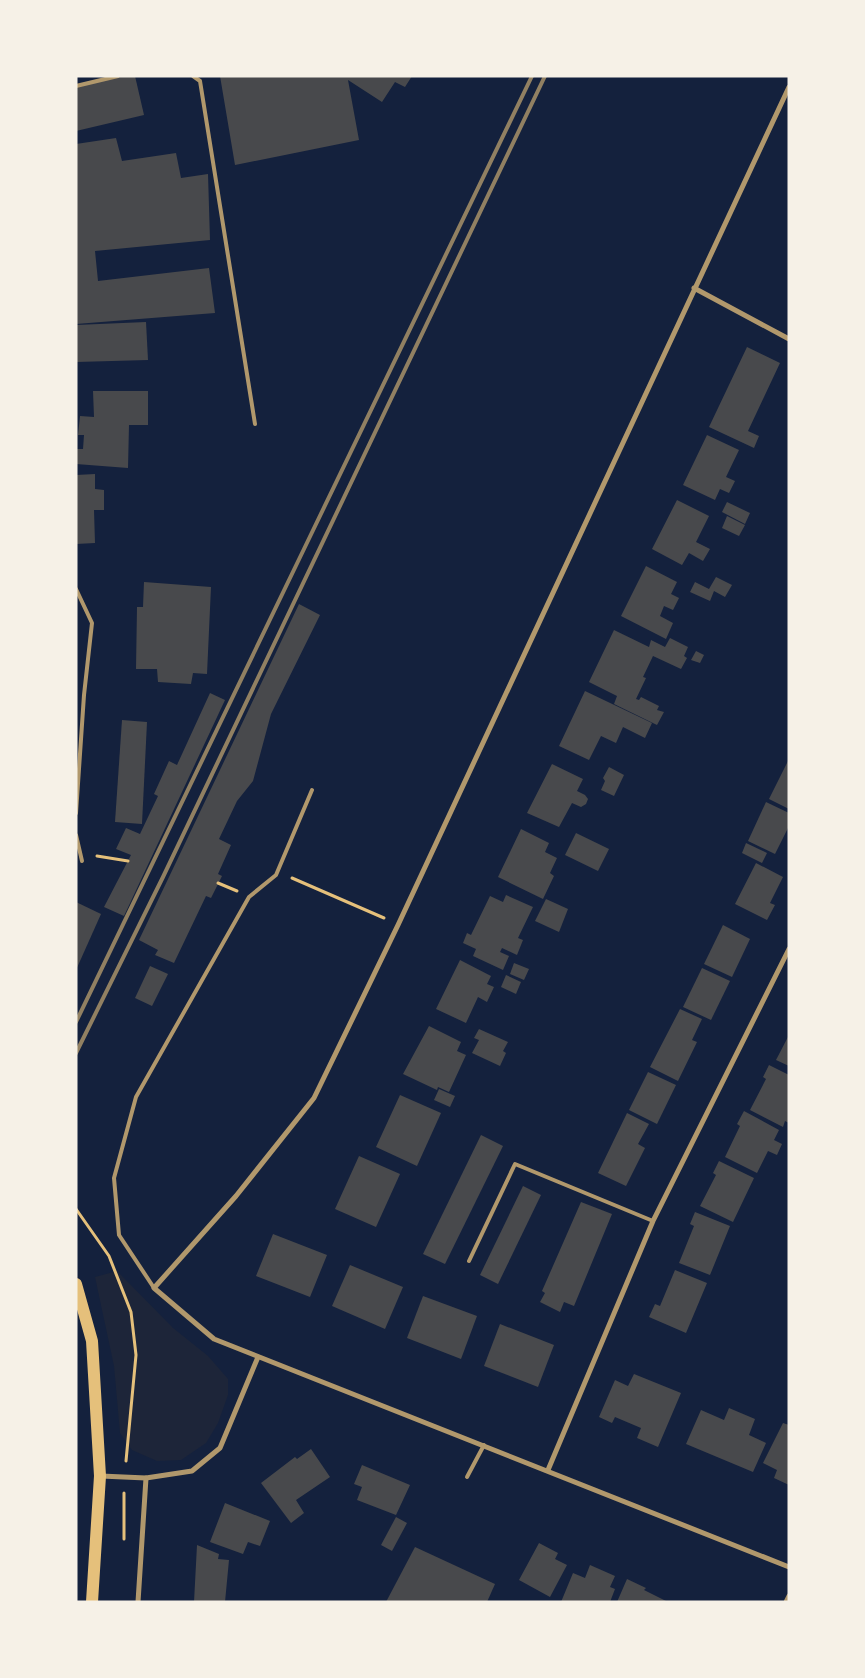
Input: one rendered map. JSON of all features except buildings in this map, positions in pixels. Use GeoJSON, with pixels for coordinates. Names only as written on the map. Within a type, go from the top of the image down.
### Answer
{"type":"FeatureCollection","features":[{"type":"Feature","properties":{"kind":"main road"},"geometry":{"type":"LineString","coordinates":[[76,1284],[92,1342],[100,1476],[92,1602]]}},
{"type":"Feature","properties":{"kind":"street"},"geometry":{"type":"LineString","coordinates":[[789,87],[398,925],[314,1098],[236,1196],[154,1288],[214,1339],[789,1566]]}},
{"type":"Feature","properties":{"kind":"street"},"geometry":{"type":"LineString","coordinates":[[694,288],[789,338]]}},
{"type":"Feature","properties":{"kind":"street"},"geometry":{"type":"LineString","coordinates":[[548,1470],[653,1221],[789,949]]}},
{"type":"Feature","properties":{"kind":"street"},"geometry":{"type":"LineString","coordinates":[[100,1476],[146,1478],[192,1471],[220,1448],[258,1357]]}},
{"type":"Feature","properties":{"kind":"street"},"geometry":{"type":"LineString","coordinates":[[138,1602],[146,1478]]}},
{"type":"Feature","properties":{"kind":"street"},"geometry":{"type":"LineString","coordinates":[[786,1602],[789,1596]]}},
{"type":"Feature","properties":{"kind":"lane"},"geometry":{"type":"LineString","coordinates":[[76,86],[118,76]]}},
{"type":"Feature","properties":{"kind":"lane"},"geometry":{"type":"LineString","coordinates":[[193,76],[200,81],[255,424]]}},
{"type":"Feature","properties":{"kind":"lane"},"geometry":{"type":"LineString","coordinates":[[76,590],[92,623],[84,696],[76,813]]}},
{"type":"Feature","properties":{"kind":"lane"},"geometry":{"type":"LineString","coordinates":[[154,1288],[119,1235],[114,1178],[136,1097],[249,897],[276,875],[312,790]]}},
{"type":"Feature","properties":{"kind":"lane"},"geometry":{"type":"LineString","coordinates":[[76,835],[82,861]]}},
{"type":"Feature","properties":{"kind":"lane"},"geometry":{"type":"LineString","coordinates":[[469,1261],[515,1164],[653,1221]]}},
{"type":"Feature","properties":{"kind":"lane"},"geometry":{"type":"LineString","coordinates":[[468,1477],[484,1445]]}},
{"type":"Feature","properties":{"kind":"path"},"geometry":{"type":"LineString","coordinates":[[81,854],[128,861]]}},
{"type":"Feature","properties":{"kind":"path"},"geometry":{"type":"LineString","coordinates":[[293,878],[398,925]]}},
{"type":"Feature","properties":{"kind":"path"},"geometry":{"type":"LineString","coordinates":[[76,1209],[109,1256],[132,1312],[136,1356],[124,1477],[124,1544]]}},
{"type":"Feature","properties":{"kind":"shaded area"},"geometry":{"type":"Polygon","coordinates":[[[117,1271],[173,1328],[208,1356],[228,1379],[228,1395],[218,1423],[206,1443],[181,1460],[157,1461],[132,1450],[120,1433],[114,1366],[95,1277],[117,1271]]]}},
{"type":"Feature","properties":{"kind":"railway"},"geometry":{"type":"LineString","coordinates":[[76,1022],[532,76]]}},
{"type":"Feature","properties":{"kind":"railway"},"geometry":{"type":"LineString","coordinates":[[76,1053],[163,877],[545,76]]}}]}
